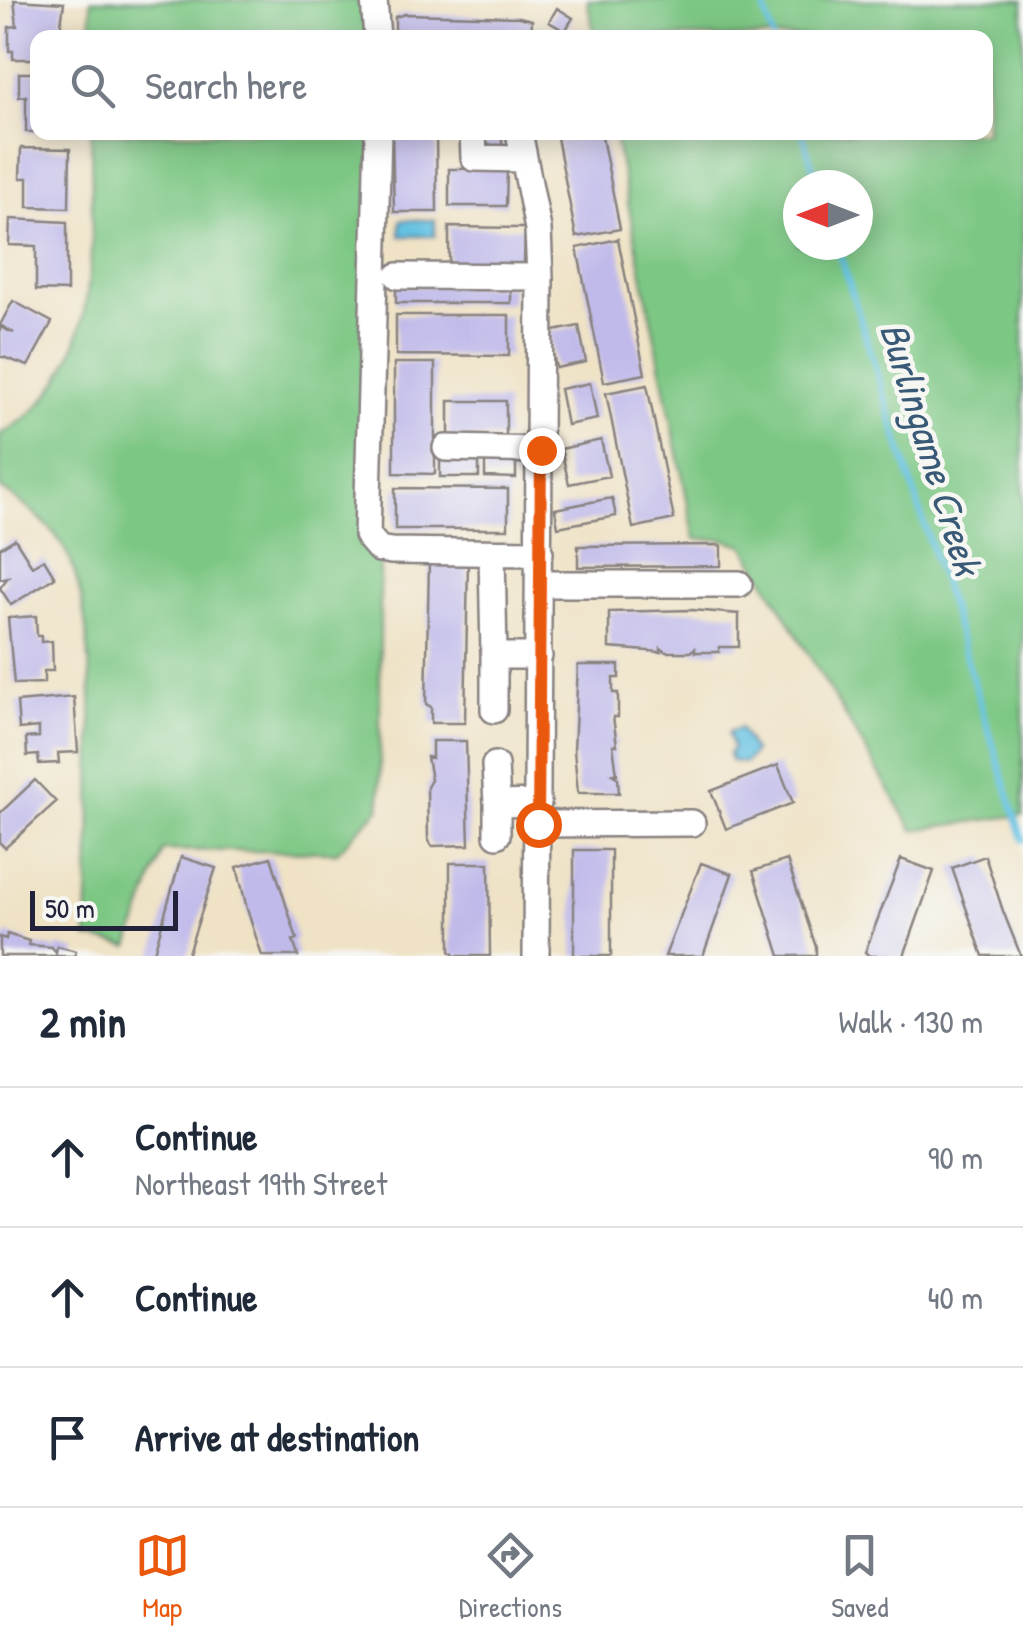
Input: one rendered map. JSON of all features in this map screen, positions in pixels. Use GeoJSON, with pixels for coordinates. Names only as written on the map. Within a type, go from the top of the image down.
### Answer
{"type":"FeatureCollection","features":[{"type":"Feature","properties":{"kind":"street"},"geometry":{"type":"LineString","coordinates":[[374,0],[376,30]]}},
{"type":"Feature","properties":{"kind":"street"},"geometry":{"type":"LineString","coordinates":[[378,140],[367,535],[379,550],[391,552],[540,553]]}},
{"type":"Feature","properties":{"kind":"street"},"geometry":{"type":"LineString","coordinates":[[473,140],[474,158],[524,158]]}},
{"type":"Feature","properties":{"kind":"street"},"geometry":{"type":"LineString","coordinates":[[521,140],[538,229],[540,277],[536,956]]}},
{"type":"Feature","properties":{"kind":"street"},"geometry":{"type":"LineString","coordinates":[[398,276],[540,277]]}},
{"type":"Feature","properties":{"kind":"street"},"geometry":{"type":"LineString","coordinates":[[446,448],[541,450]]}},
{"type":"Feature","properties":{"kind":"street"},"geometry":{"type":"LineString","coordinates":[[492,552],[494,710]]}},
{"type":"Feature","properties":{"kind":"street"},"geometry":{"type":"LineString","coordinates":[[540,584],[738,584]]}},
{"type":"Feature","properties":{"kind":"street"},"geometry":{"type":"LineString","coordinates":[[494,656],[539,656]]}},
{"type":"Feature","properties":{"kind":"street"},"geometry":{"type":"LineString","coordinates":[[496,765],[497,836]]}},
{"type":"Feature","properties":{"kind":"street"},"geometry":{"type":"LineString","coordinates":[[497,804],[538,813],[692,823]]}},
{"type":"Feature","properties":{"kind":"green space"},"geometry":{"type":"Polygon","coordinates":[[[91,0],[380,0],[380,30],[91,30],[91,0]]]}},
{"type":"Feature","properties":{"kind":"green space"},"geometry":{"type":"Polygon","coordinates":[[[587,0],[1023,0],[1023,815],[913,830],[744,545],[722,539],[695,539],[615,140],[993,140],[993,30],[593,30],[587,0]]]}},
{"type":"Feature","properties":{"kind":"green space"},"geometry":{"type":"Polygon","coordinates":[[[91,140],[380,140],[380,808],[337,852],[163,850],[129,946],[87,938],[92,739],[86,632],[78,586],[66,551],[53,532],[0,488],[0,434],[35,409],[60,378],[76,341],[86,301],[92,215],[91,140]]]}},
{"type":"Feature","properties":{"kind":"water"},"geometry":{"type":"Polygon","coordinates":[[[401,220],[435,220],[435,236],[400,236],[401,220]]]}},
{"type":"Feature","properties":{"kind":"water"},"geometry":{"type":"Polygon","coordinates":[[[740,728],[754,752],[745,763],[731,761],[729,753],[733,749],[728,732],[740,728]]]}},
{"type":"Feature","properties":{"kind":"building"},"geometry":{"type":"Polygon","coordinates":[[[14,0],[64,3],[60,30],[30,30],[30,59],[13,59],[13,51],[9,51],[9,27],[17,26],[14,0]]]}},
{"type":"Feature","properties":{"kind":"building"},"geometry":{"type":"Polygon","coordinates":[[[557,8],[573,18],[566,30],[549,22],[557,8]]]}},
{"type":"Feature","properties":{"kind":"building"},"geometry":{"type":"Polygon","coordinates":[[[395,17],[519,17],[532,20],[531,30],[395,30],[395,17]]]}},
{"type":"Feature","properties":{"kind":"building"},"geometry":{"type":"Polygon","coordinates":[[[19,73],[30,73],[30,132],[26,132],[26,96],[19,97],[19,73]]]}},
{"type":"Feature","properties":{"kind":"building"},"geometry":{"type":"Polygon","coordinates":[[[392,140],[436,140],[437,212],[394,212],[392,140]]]}},
{"type":"Feature","properties":{"kind":"building"},"geometry":{"type":"Polygon","coordinates":[[[483,140],[502,140],[502,149],[483,149],[483,140]]]}},
{"type":"Feature","properties":{"kind":"building"},"geometry":{"type":"Polygon","coordinates":[[[558,140],[603,140],[620,229],[576,237],[558,140]]]}},
{"type":"Feature","properties":{"kind":"building"},"geometry":{"type":"Polygon","coordinates":[[[21,148],[70,149],[69,208],[28,207],[28,178],[20,178],[21,148]]]}},
{"type":"Feature","properties":{"kind":"building"},"geometry":{"type":"Polygon","coordinates":[[[449,169],[507,169],[506,206],[449,206],[449,169]]]}},
{"type":"Feature","properties":{"kind":"building"},"geometry":{"type":"Polygon","coordinates":[[[10,219],[67,222],[67,291],[36,290],[36,246],[9,245],[10,219]]]}},
{"type":"Feature","properties":{"kind":"building"},"geometry":{"type":"Polygon","coordinates":[[[449,227],[525,228],[524,264],[449,263],[449,227]]]}},
{"type":"Feature","properties":{"kind":"building"},"geometry":{"type":"Polygon","coordinates":[[[618,239],[645,374],[604,382],[577,248],[618,239]]]}},
{"type":"Feature","properties":{"kind":"building"},"geometry":{"type":"Polygon","coordinates":[[[396,286],[511,286],[511,303],[396,303],[396,286]]]}},
{"type":"Feature","properties":{"kind":"building"},"geometry":{"type":"Polygon","coordinates":[[[13,301],[52,322],[28,366],[0,356],[0,327],[14,333],[0,325],[13,301]]]}},
{"type":"Feature","properties":{"kind":"building"},"geometry":{"type":"Polygon","coordinates":[[[396,315],[509,315],[509,356],[396,355],[396,315]]]}},
{"type":"Feature","properties":{"kind":"building"},"geometry":{"type":"Polygon","coordinates":[[[579,326],[586,362],[556,368],[549,332],[579,326]]]}},
{"type":"Feature","properties":{"kind":"building"},"geometry":{"type":"Polygon","coordinates":[[[394,363],[435,363],[435,474],[394,473],[394,363]]]}},
{"type":"Feature","properties":{"kind":"building"},"geometry":{"type":"Polygon","coordinates":[[[590,383],[597,419],[567,425],[560,389],[590,383]]]}},
{"type":"Feature","properties":{"kind":"building"},"geometry":{"type":"Polygon","coordinates":[[[647,385],[674,519],[633,528],[606,393],[647,385]]]}},
{"type":"Feature","properties":{"kind":"building"},"geometry":{"type":"Polygon","coordinates":[[[449,401],[506,401],[506,438],[449,438],[449,401]]]}},
{"type":"Feature","properties":{"kind":"building"},"geometry":{"type":"Polygon","coordinates":[[[601,440],[609,476],[569,484],[561,449],[601,440]]]}},
{"type":"Feature","properties":{"kind":"building"},"geometry":{"type":"Polygon","coordinates":[[[440,459],[479,459],[479,477],[440,477],[440,459]]]}},
{"type":"Feature","properties":{"kind":"building"},"geometry":{"type":"Polygon","coordinates":[[[485,460],[516,460],[516,478],[485,477],[485,460]]]}},
{"type":"Feature","properties":{"kind":"building"},"geometry":{"type":"Polygon","coordinates":[[[395,488],[508,489],[508,529],[395,529],[395,488]]]}},
{"type":"Feature","properties":{"kind":"building"},"geometry":{"type":"Polygon","coordinates":[[[612,498],[616,516],[558,527],[555,509],[612,498]]]}},
{"type":"Feature","properties":{"kind":"building"},"geometry":{"type":"Polygon","coordinates":[[[15,539],[32,566],[44,559],[55,577],[11,605],[0,588],[8,577],[0,579],[0,548],[15,539]]]}},
{"type":"Feature","properties":{"kind":"building"},"geometry":{"type":"Polygon","coordinates":[[[721,545],[721,566],[578,567],[578,546],[721,545]]]}},
{"type":"Feature","properties":{"kind":"building"},"geometry":{"type":"Polygon","coordinates":[[[429,562],[468,562],[465,723],[431,723],[431,707],[426,704],[429,562]]]}},
{"type":"Feature","properties":{"kind":"building"},"geometry":{"type":"Polygon","coordinates":[[[692,610],[739,614],[739,647],[719,647],[719,652],[695,652],[695,648],[690,652],[666,652],[661,648],[661,652],[609,648],[609,612],[692,610]]]}},
{"type":"Feature","properties":{"kind":"building"},"geometry":{"type":"Polygon","coordinates":[[[36,616],[37,636],[41,636],[41,642],[52,641],[53,671],[44,671],[44,683],[14,684],[8,618],[36,616]]]}},
{"type":"Feature","properties":{"kind":"building"},"geometry":{"type":"Polygon","coordinates":[[[578,665],[619,665],[619,678],[613,678],[613,693],[618,693],[618,717],[613,717],[617,774],[612,774],[618,778],[619,793],[578,793],[574,750],[578,665]]]}},
{"type":"Feature","properties":{"kind":"building"},"geometry":{"type":"Polygon","coordinates":[[[74,697],[78,752],[58,753],[59,763],[39,764],[38,755],[27,756],[26,738],[39,737],[39,727],[19,729],[17,702],[74,697]]]}},
{"type":"Feature","properties":{"kind":"building"},"geometry":{"type":"Polygon","coordinates":[[[432,741],[466,741],[469,845],[432,846],[428,839],[427,787],[431,780],[427,757],[432,758],[432,741]]]}},
{"type":"Feature","properties":{"kind":"building"},"geometry":{"type":"Polygon","coordinates":[[[778,765],[793,803],[726,829],[711,791],[778,765]]]}},
{"type":"Feature","properties":{"kind":"building"},"geometry":{"type":"Polygon","coordinates":[[[35,780],[56,802],[5,848],[0,843],[0,813],[35,780]]]}},
{"type":"Feature","properties":{"kind":"building"},"geometry":{"type":"Polygon","coordinates":[[[574,850],[611,850],[611,956],[574,956],[574,850]]]}},
{"type":"Feature","properties":{"kind":"building"},"geometry":{"type":"Polygon","coordinates":[[[985,856],[1021,956],[983,956],[952,868],[985,856]]]}},
{"type":"Feature","properties":{"kind":"building"},"geometry":{"type":"Polygon","coordinates":[[[181,857],[216,868],[187,956],[153,956],[181,857]]]}},
{"type":"Feature","properties":{"kind":"building"},"geometry":{"type":"Polygon","coordinates":[[[271,857],[297,939],[293,940],[298,956],[262,956],[247,909],[237,867],[271,857]]]}},
{"type":"Feature","properties":{"kind":"building"},"geometry":{"type":"Polygon","coordinates":[[[901,859],[934,871],[904,956],[870,956],[865,952],[901,859]]]}},
{"type":"Feature","properties":{"kind":"building"},"geometry":{"type":"Polygon","coordinates":[[[787,860],[816,956],[780,956],[753,871],[787,860]]]}},
{"type":"Feature","properties":{"kind":"building"},"geometry":{"type":"Polygon","coordinates":[[[450,863],[489,863],[490,956],[455,956],[450,951],[450,863]]]}},
{"type":"Feature","properties":{"kind":"building"},"geometry":{"type":"Polygon","coordinates":[[[701,863],[732,874],[703,956],[665,956],[701,863]]]}},
{"type":"Feature","properties":{"kind":"building"},"geometry":{"type":"Polygon","coordinates":[[[7,934],[29,941],[28,945],[52,947],[56,953],[57,946],[76,951],[75,956],[0,956],[0,937],[6,939],[7,934]]]}},
{"type":"Feature","properties":{"kind":"waterway","name":"Burlingame Creek"},"geometry":{"type":"LineString","coordinates":[[762,0],[771,30]]}},
{"type":"Feature","properties":{"kind":"waterway","name":"Burlingame Creek"},"geometry":{"type":"LineString","coordinates":[[804,140],[813,170]]}},
{"type":"Feature","properties":{"kind":"waterway","name":"Burlingame Creek"},"geometry":{"type":"LineString","coordinates":[[842,260],[1023,840]]}},
{"type":"Feature","properties":{"kind":"route"},"geometry":{"type":"LineString","coordinates":[[538,824],[541,450]]}}]}
